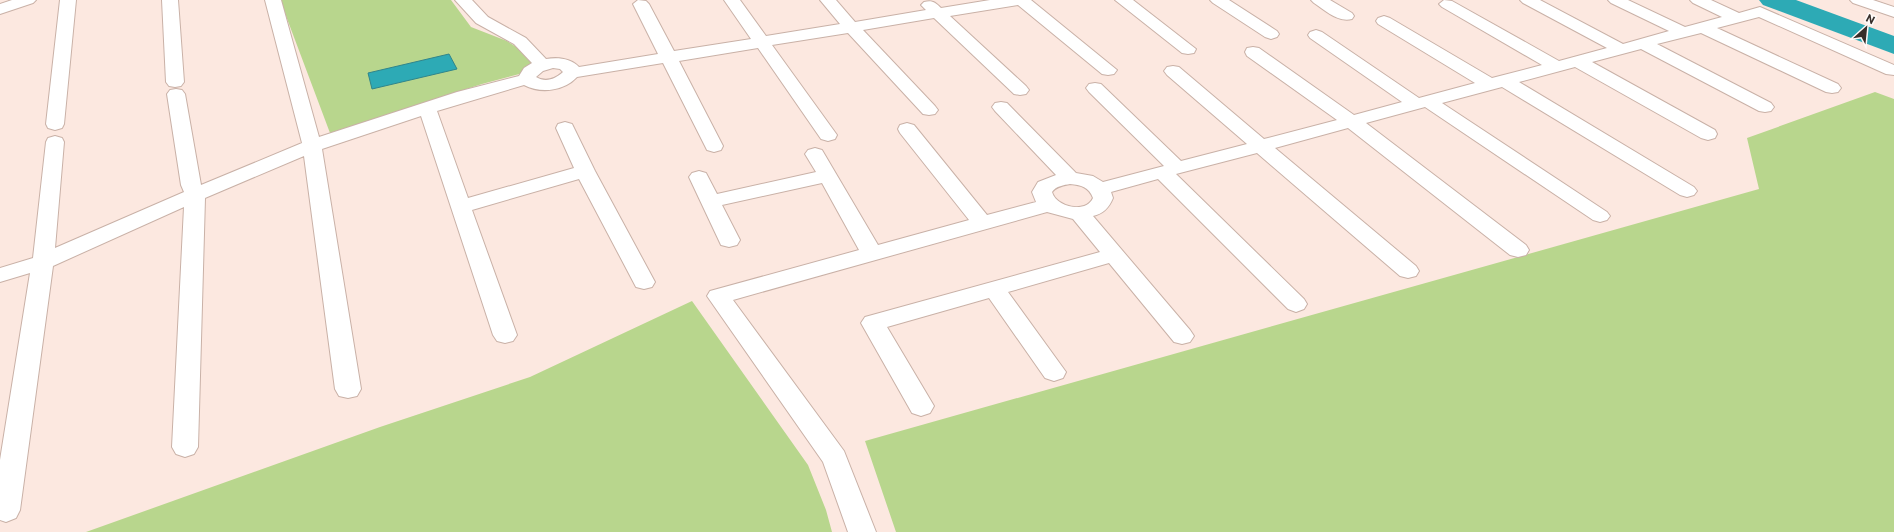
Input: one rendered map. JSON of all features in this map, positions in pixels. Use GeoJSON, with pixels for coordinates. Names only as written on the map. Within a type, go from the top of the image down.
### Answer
{"type":"FeatureCollection","features":[{"type":"Feature","properties":{"kind":"street"},"geometry":{"type":"LineString","coordinates":[[0,9],[28,0]]}},
{"type":"Feature","properties":{"kind":"street"},"geometry":{"type":"LineString","coordinates":[[6,510],[43,262],[68,0]]}},
{"type":"Feature","properties":{"kind":"street"},"geometry":{"type":"LineString","coordinates":[[170,0],[176,88],[191,185],[195,195],[185,447]]}},
{"type":"Feature","properties":{"kind":"street"},"geometry":{"type":"LineString","coordinates":[[273,0],[312,146],[348,389]]}},
{"type":"Feature","properties":{"kind":"street"},"geometry":{"type":"LineString","coordinates":[[463,0],[482,20],[520,41],[530,50],[542,65]]}},
{"type":"Feature","properties":{"kind":"street"},"geometry":{"type":"LineString","coordinates":[[732,0],[828,135]]}},
{"type":"Feature","properties":{"kind":"street"},"geometry":{"type":"LineString","coordinates":[[828,0],[928,110]]}},
{"type":"Feature","properties":{"kind":"street"},"geometry":{"type":"LineString","coordinates":[[924,0],[1020,90]]}},
{"type":"Feature","properties":{"kind":"street"},"geometry":{"type":"LineString","coordinates":[[527,79],[534,84],[552,84],[569,78],[572,73],[1018,0]]}},
{"type":"Feature","properties":{"kind":"street"},"geometry":{"type":"LineString","coordinates":[[1022,0],[1108,70]]}},
{"type":"Feature","properties":{"kind":"street"},"geometry":{"type":"LineString","coordinates":[[1123,0],[1188,49]]}},
{"type":"Feature","properties":{"kind":"street"},"geometry":{"type":"LineString","coordinates":[[1218,0],[1271,34]]}},
{"type":"Feature","properties":{"kind":"street"},"geometry":{"type":"LineString","coordinates":[[1319,0],[1346,16]]}},
{"type":"Feature","properties":{"kind":"street"},"geometry":{"type":"LineString","coordinates":[[1528,0],[1621,49]]}},
{"type":"Feature","properties":{"kind":"street"},"geometry":{"type":"LineString","coordinates":[[1616,0],[1683,32]]}},
{"type":"Feature","properties":{"kind":"street"},"geometry":{"type":"LineString","coordinates":[[1698,0],[1737,18]]}},
{"type":"Feature","properties":{"kind":"street"},"geometry":{"type":"LineString","coordinates":[[1858,0],[1894,12]]}},
{"type":"Feature","properties":{"kind":"street"},"geometry":{"type":"LineString","coordinates":[[641,4],[714,146]]}},
{"type":"Feature","properties":{"kind":"street"},"geometry":{"type":"LineString","coordinates":[[1447,4],[1556,66]]}},
{"type":"Feature","properties":{"kind":"street"},"geometry":{"type":"LineString","coordinates":[[1099,189],[1760,12],[1892,70]]}},
{"type":"Feature","properties":{"kind":"street"},"geometry":{"type":"LineString","coordinates":[[1384,20],[1687,191]]}},
{"type":"Feature","properties":{"kind":"street"},"geometry":{"type":"LineString","coordinates":[[1701,27],[1832,88]]}},
{"type":"Feature","properties":{"kind":"street"},"geometry":{"type":"LineString","coordinates":[[1316,35],[1600,216]]}},
{"type":"Feature","properties":{"kind":"street"},"geometry":{"type":"LineString","coordinates":[[1642,43],[1765,107]]}},
{"type":"Feature","properties":{"kind":"street"},"geometry":{"type":"LineString","coordinates":[[1253,52],[1350,121],[1518,250]]}},
{"type":"Feature","properties":{"kind":"street"},"geometry":{"type":"LineString","coordinates":[[1577,61],[1708,134]]}},
{"type":"Feature","properties":{"kind":"street"},"geometry":{"type":"LineString","coordinates":[[527,79],[529,72],[542,65],[553,63],[564,64],[571,68],[572,73]]}},
{"type":"Feature","properties":{"kind":"street"},"geometry":{"type":"LineString","coordinates":[[1173,71],[1408,271]]}},
{"type":"Feature","properties":{"kind":"street"},"geometry":{"type":"LineString","coordinates":[[0,275],[43,262],[195,195],[312,146],[463,96],[527,79]]}},
{"type":"Feature","properties":{"kind":"street"},"geometry":{"type":"LineString","coordinates":[[1095,88],[1296,304]]}},
{"type":"Feature","properties":{"kind":"street"},"geometry":{"type":"LineString","coordinates":[[1002,107],[1070,178]]}},
{"type":"Feature","properties":{"kind":"street"},"geometry":{"type":"LineString","coordinates":[[427,108],[462,206],[505,335]]}},
{"type":"Feature","properties":{"kind":"street"},"geometry":{"type":"LineString","coordinates":[[565,128],[644,282]]}},
{"type":"Feature","properties":{"kind":"street"},"geometry":{"type":"LineString","coordinates":[[907,129],[982,223]]}},
{"type":"Feature","properties":{"kind":"street"},"geometry":{"type":"LineString","coordinates":[[815,154],[872,253]]}},
{"type":"Feature","properties":{"kind":"street"},"geometry":{"type":"LineString","coordinates":[[462,206],[586,171]]}},
{"type":"Feature","properties":{"kind":"street"},"geometry":{"type":"LineString","coordinates":[[711,201],[827,176]]}},
{"type":"Feature","properties":{"kind":"street"},"geometry":{"type":"LineString","coordinates":[[699,177],[729,240]]}},
{"type":"Feature","properties":{"kind":"street"},"geometry":{"type":"LineString","coordinates":[[1070,178],[1089,182],[1099,189],[1103,198],[1101,203],[1096,208],[1079,213],[1060,211],[1048,205],[1042,197],[1042,191],[1045,186],[1051,182],[1070,178]]}},
{"type":"Feature","properties":{"kind":"street"},"geometry":{"type":"LineString","coordinates":[[862,532],[835,458],[718,296],[1048,205]]}},
{"type":"Feature","properties":{"kind":"street"},"geometry":{"type":"LineString","coordinates":[[1079,213],[1182,336]]}},
{"type":"Feature","properties":{"kind":"street"},"geometry":{"type":"LineString","coordinates":[[921,406],[872,323],[1114,255]]}},
{"type":"Feature","properties":{"kind":"street"},"geometry":{"type":"LineString","coordinates":[[994,289],[1054,372]]}},
{"type":"Feature","properties":{"kind":"green space"},"geometry":{"type":"Polygon","coordinates":[[[280,0],[451,0],[471,27],[507,41],[537,60],[527,72],[482,84],[330,133],[280,0]]]}},
{"type":"Feature","properties":{"kind":"green space"},"geometry":{"type":"Polygon","coordinates":[[[1875,92],[1894,99],[1894,532],[896,532],[865,441],[1759,189],[1747,138],[1875,92]]]}},
{"type":"Feature","properties":{"kind":"green space"},"geometry":{"type":"Polygon","coordinates":[[[692,301],[808,465],[826,510],[832,532],[86,532],[380,427],[530,377],[692,301]]]}},
{"type":"Feature","properties":{"kind":"water"},"geometry":{"type":"Polygon","coordinates":[[[449,54],[457,69],[372,89],[368,73],[449,54]]]}},
{"type":"Feature","properties":{"kind":"waterway"},"geometry":{"type":"LineString","coordinates":[[1772,0],[1894,46]]}}]}
